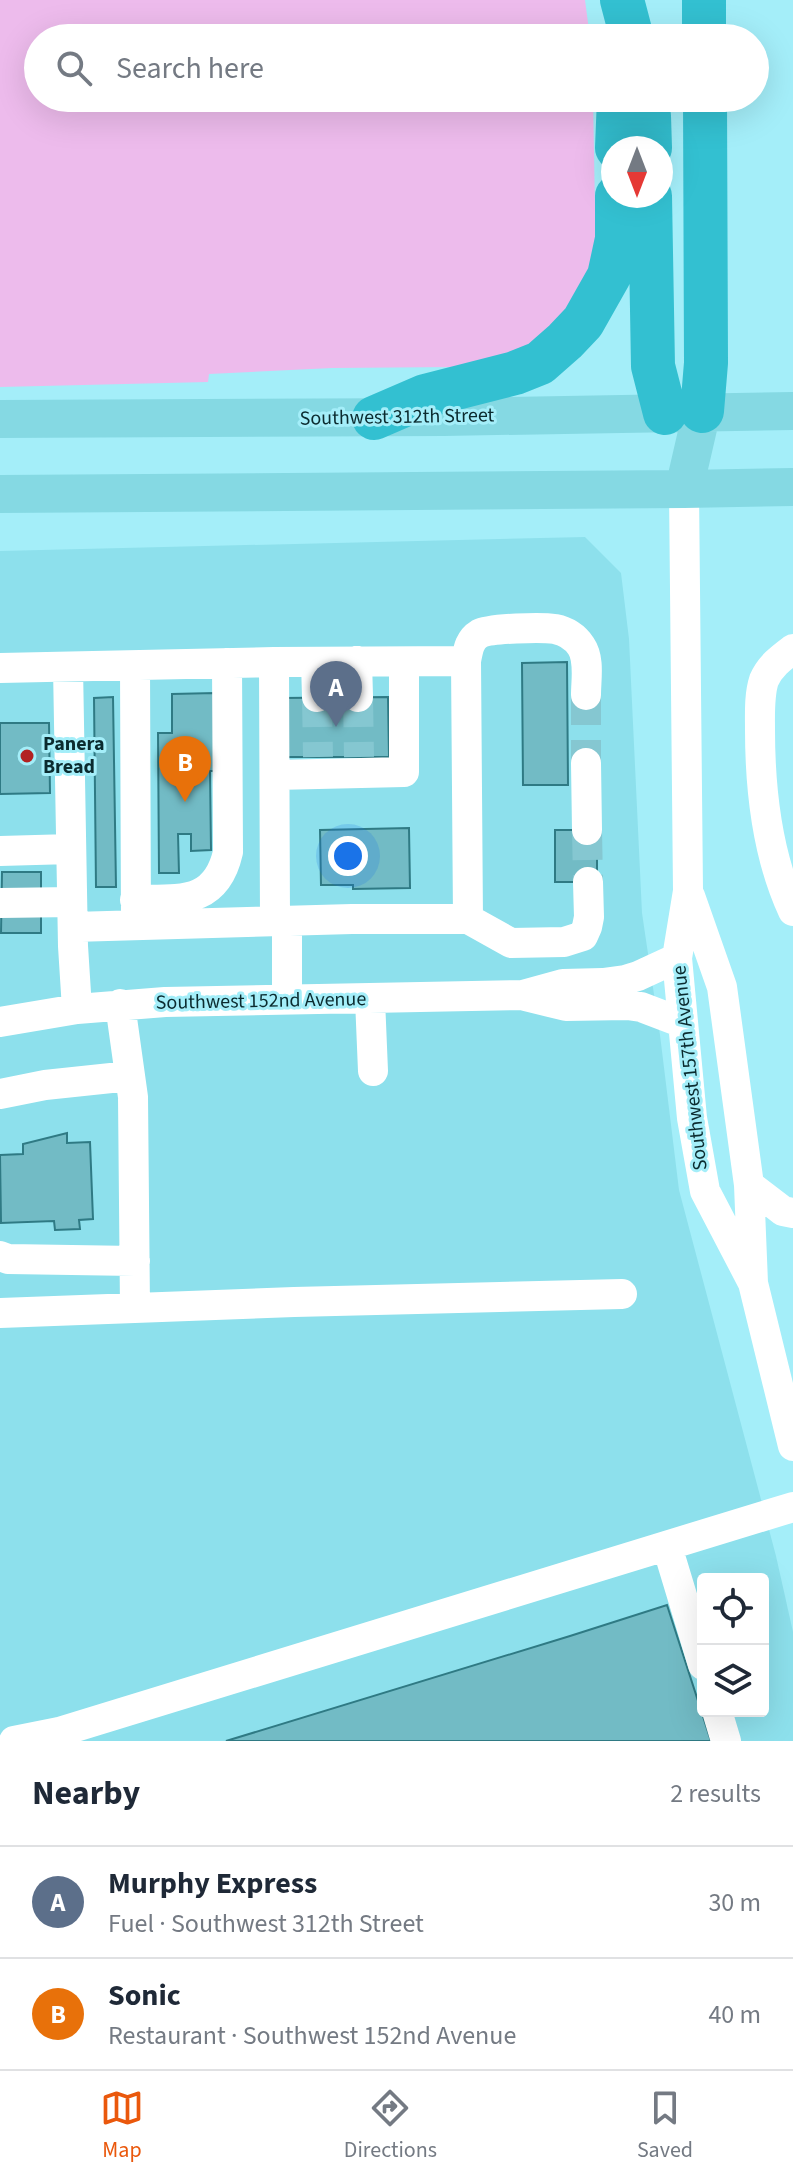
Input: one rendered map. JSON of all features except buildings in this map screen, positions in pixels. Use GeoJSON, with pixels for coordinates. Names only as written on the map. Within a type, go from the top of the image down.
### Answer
{"type":"FeatureCollection","features":[{"type":"Feature","properties":{"kind":"highway"},"geometry":{"type":"LineString","coordinates":[[704,0],[704,24]]}},
{"type":"Feature","properties":{"kind":"highway"},"geometry":{"type":"LineString","coordinates":[[617,136],[618,112]]}},
{"type":"Feature","properties":{"kind":"highway"},"geometry":{"type":"LineString","coordinates":[[648,112],[650,136]]}},
{"type":"Feature","properties":{"kind":"highway"},"geometry":{"type":"LineString","coordinates":[[684,412],[706,363],[705,112]]}},
{"type":"Feature","properties":{"kind":"highway"},"geometry":{"type":"LineString","coordinates":[[374,418],[425,396],[515,373],[540,363],[583,322],[609,276],[617,239],[617,208]]}},
{"type":"Feature","properties":{"kind":"highway"},"geometry":{"type":"LineString","coordinates":[[650,208],[653,366],[684,412]]}},
{"type":"Feature","properties":{"kind":"main road","name":"Southwest 312th Street"},"geometry":{"type":"LineString","coordinates":[[0,419],[374,418],[793,411]]}},
{"type":"Feature","properties":{"kind":"main road","name":"Southwest 157th Avenue"},"geometry":{"type":"LineString","coordinates":[[684,412],[684,489]]}},
{"type":"Feature","properties":{"kind":"main road"},"geometry":{"type":"LineString","coordinates":[[0,494],[793,487]]}},
{"type":"Feature","properties":{"kind":"street","name":"Southwest 157th Avenue"},"geometry":{"type":"LineString","coordinates":[[684,489],[688,891],[677,958],[692,1118],[705,1191],[753,1283]]}},
{"type":"Feature","properties":{"kind":"street"},"geometry":{"type":"LineString","coordinates":[[468,919],[466,661],[470,642],[479,634],[493,630],[553,628],[564,632],[575,638],[583,648],[586,695]]}},
{"type":"Feature","properties":{"kind":"street"},"geometry":{"type":"LineString","coordinates":[[793,649],[776,661],[764,681],[760,705],[761,767],[766,814],[779,873],[793,911]]}},
{"type":"Feature","properties":{"kind":"street"},"geometry":{"type":"LineString","coordinates":[[357,661],[358,697]]}},
{"type":"Feature","properties":{"kind":"street"},"geometry":{"type":"LineString","coordinates":[[0,668],[466,661]]}},
{"type":"Feature","properties":{"kind":"street"},"geometry":{"type":"LineString","coordinates":[[274,662],[275,775],[287,1000]]}},
{"type":"Feature","properties":{"kind":"street"},"geometry":{"type":"LineString","coordinates":[[316,662],[317,697]]}},
{"type":"Feature","properties":{"kind":"street"},"geometry":{"type":"LineString","coordinates":[[275,775],[318,766],[359,765],[404,772],[404,662]]}},
{"type":"Feature","properties":{"kind":"street"},"geometry":{"type":"LineString","coordinates":[[136,913],[208,890],[225,866],[228,852],[227,663]]}},
{"type":"Feature","properties":{"kind":"street"},"geometry":{"type":"LineString","coordinates":[[135,666],[136,913]]}},
{"type":"Feature","properties":{"kind":"street"},"geometry":{"type":"LineString","coordinates":[[68,667],[72,915],[77,1009]]}},
{"type":"Feature","properties":{"kind":"street"},"geometry":{"type":"LineString","coordinates":[[586,763],[587,830]]}},
{"type":"Feature","properties":{"kind":"street"},"geometry":{"type":"LineString","coordinates":[[0,851],[71,849]]}},
{"type":"Feature","properties":{"kind":"street"},"geometry":{"type":"LineString","coordinates":[[0,903],[72,915],[136,913],[281,921],[468,919],[511,943],[564,942],[583,936],[587,927],[588,882]]}},
{"type":"Feature","properties":{"kind":"street","name":"Southwest 157th Avenue"},"geometry":{"type":"LineString","coordinates":[[688,891],[722,987],[749,1185],[753,1283],[793,1446]]}},
{"type":"Feature","properties":{"kind":"street","name":"Southwest 152nd Avenue"},"geometry":{"type":"LineString","coordinates":[[0,1022],[120,1004],[523,995],[563,984],[625,980],[677,958]]}},
{"type":"Feature","properties":{"kind":"street","name":"Southwest 152nd Avenue"},"geometry":{"type":"LineString","coordinates":[[523,995],[566,1006],[641,1007],[683,1023]]}},
{"type":"Feature","properties":{"kind":"street"},"geometry":{"type":"LineString","coordinates":[[370,999],[373,1071]]}},
{"type":"Feature","properties":{"kind":"street"},"geometry":{"type":"LineString","coordinates":[[120,1004],[133,1097],[135,1308]]}},
{"type":"Feature","properties":{"kind":"street"},"geometry":{"type":"LineString","coordinates":[[0,1094],[45,1085],[130,1076]]}},
{"type":"Feature","properties":{"kind":"street"},"geometry":{"type":"LineString","coordinates":[[749,1185],[783,1211],[793,1213]]}},
{"type":"Feature","properties":{"kind":"street"},"geometry":{"type":"LineString","coordinates":[[0,1256],[8,1259],[135,1261]]}},
{"type":"Feature","properties":{"kind":"street"},"geometry":{"type":"LineString","coordinates":[[0,1313],[334,1300],[622,1294]]}},
{"type":"Feature","properties":{"kind":"street"},"geometry":{"type":"LineString","coordinates":[[14,1741],[59,1732],[793,1507]]}},
{"type":"Feature","properties":{"kind":"street"},"geometry":{"type":"LineString","coordinates":[[667,1546],[697,1645]]}},
{"type":"Feature","properties":{"kind":"street"},"geometry":{"type":"LineString","coordinates":[[719,1717],[726,1741]]}},
{"type":"Feature","properties":{"kind":"shaded area"},"geometry":{"type":"Polygon","coordinates":[[[0,0],[585,0],[588,24],[24,24],[24,112],[593,112],[595,207],[606,215],[583,294],[520,356],[457,367],[332,368],[209,374],[208,382],[0,387],[0,0]]]}},
{"type":"Feature","properties":{"kind":"shaded area"},"geometry":{"type":"Polygon","coordinates":[[[585,537],[621,573],[629,639],[642,913],[679,1190],[776,1556],[793,1632],[793,1741],[0,1741],[0,551],[585,537]]]}},
{"type":"Feature","properties":{"kind":"tunnel"},"geometry":{"type":"LineString","coordinates":[[586,695],[586,763]]}},
{"type":"Feature","properties":{"kind":"tunnel"},"geometry":{"type":"LineString","coordinates":[[317,697],[318,757]]}},
{"type":"Feature","properties":{"kind":"tunnel"},"geometry":{"type":"LineString","coordinates":[[358,697],[359,757]]}},
{"type":"Feature","properties":{"kind":"tunnel"},"geometry":{"type":"LineString","coordinates":[[587,830],[588,882]]}},
{"type":"Feature","properties":{"kind":"place","name":"Murphy Express"},"geometry":{"type":"Point","coordinates":[336,727]}},
{"type":"Feature","properties":{"kind":"place","name":"Panera Bread"},"geometry":{"type":"Point","coordinates":[27,756]}},
{"type":"Feature","properties":{"kind":"place","name":"Sonic"},"geometry":{"type":"Point","coordinates":[185,802]}}]}
